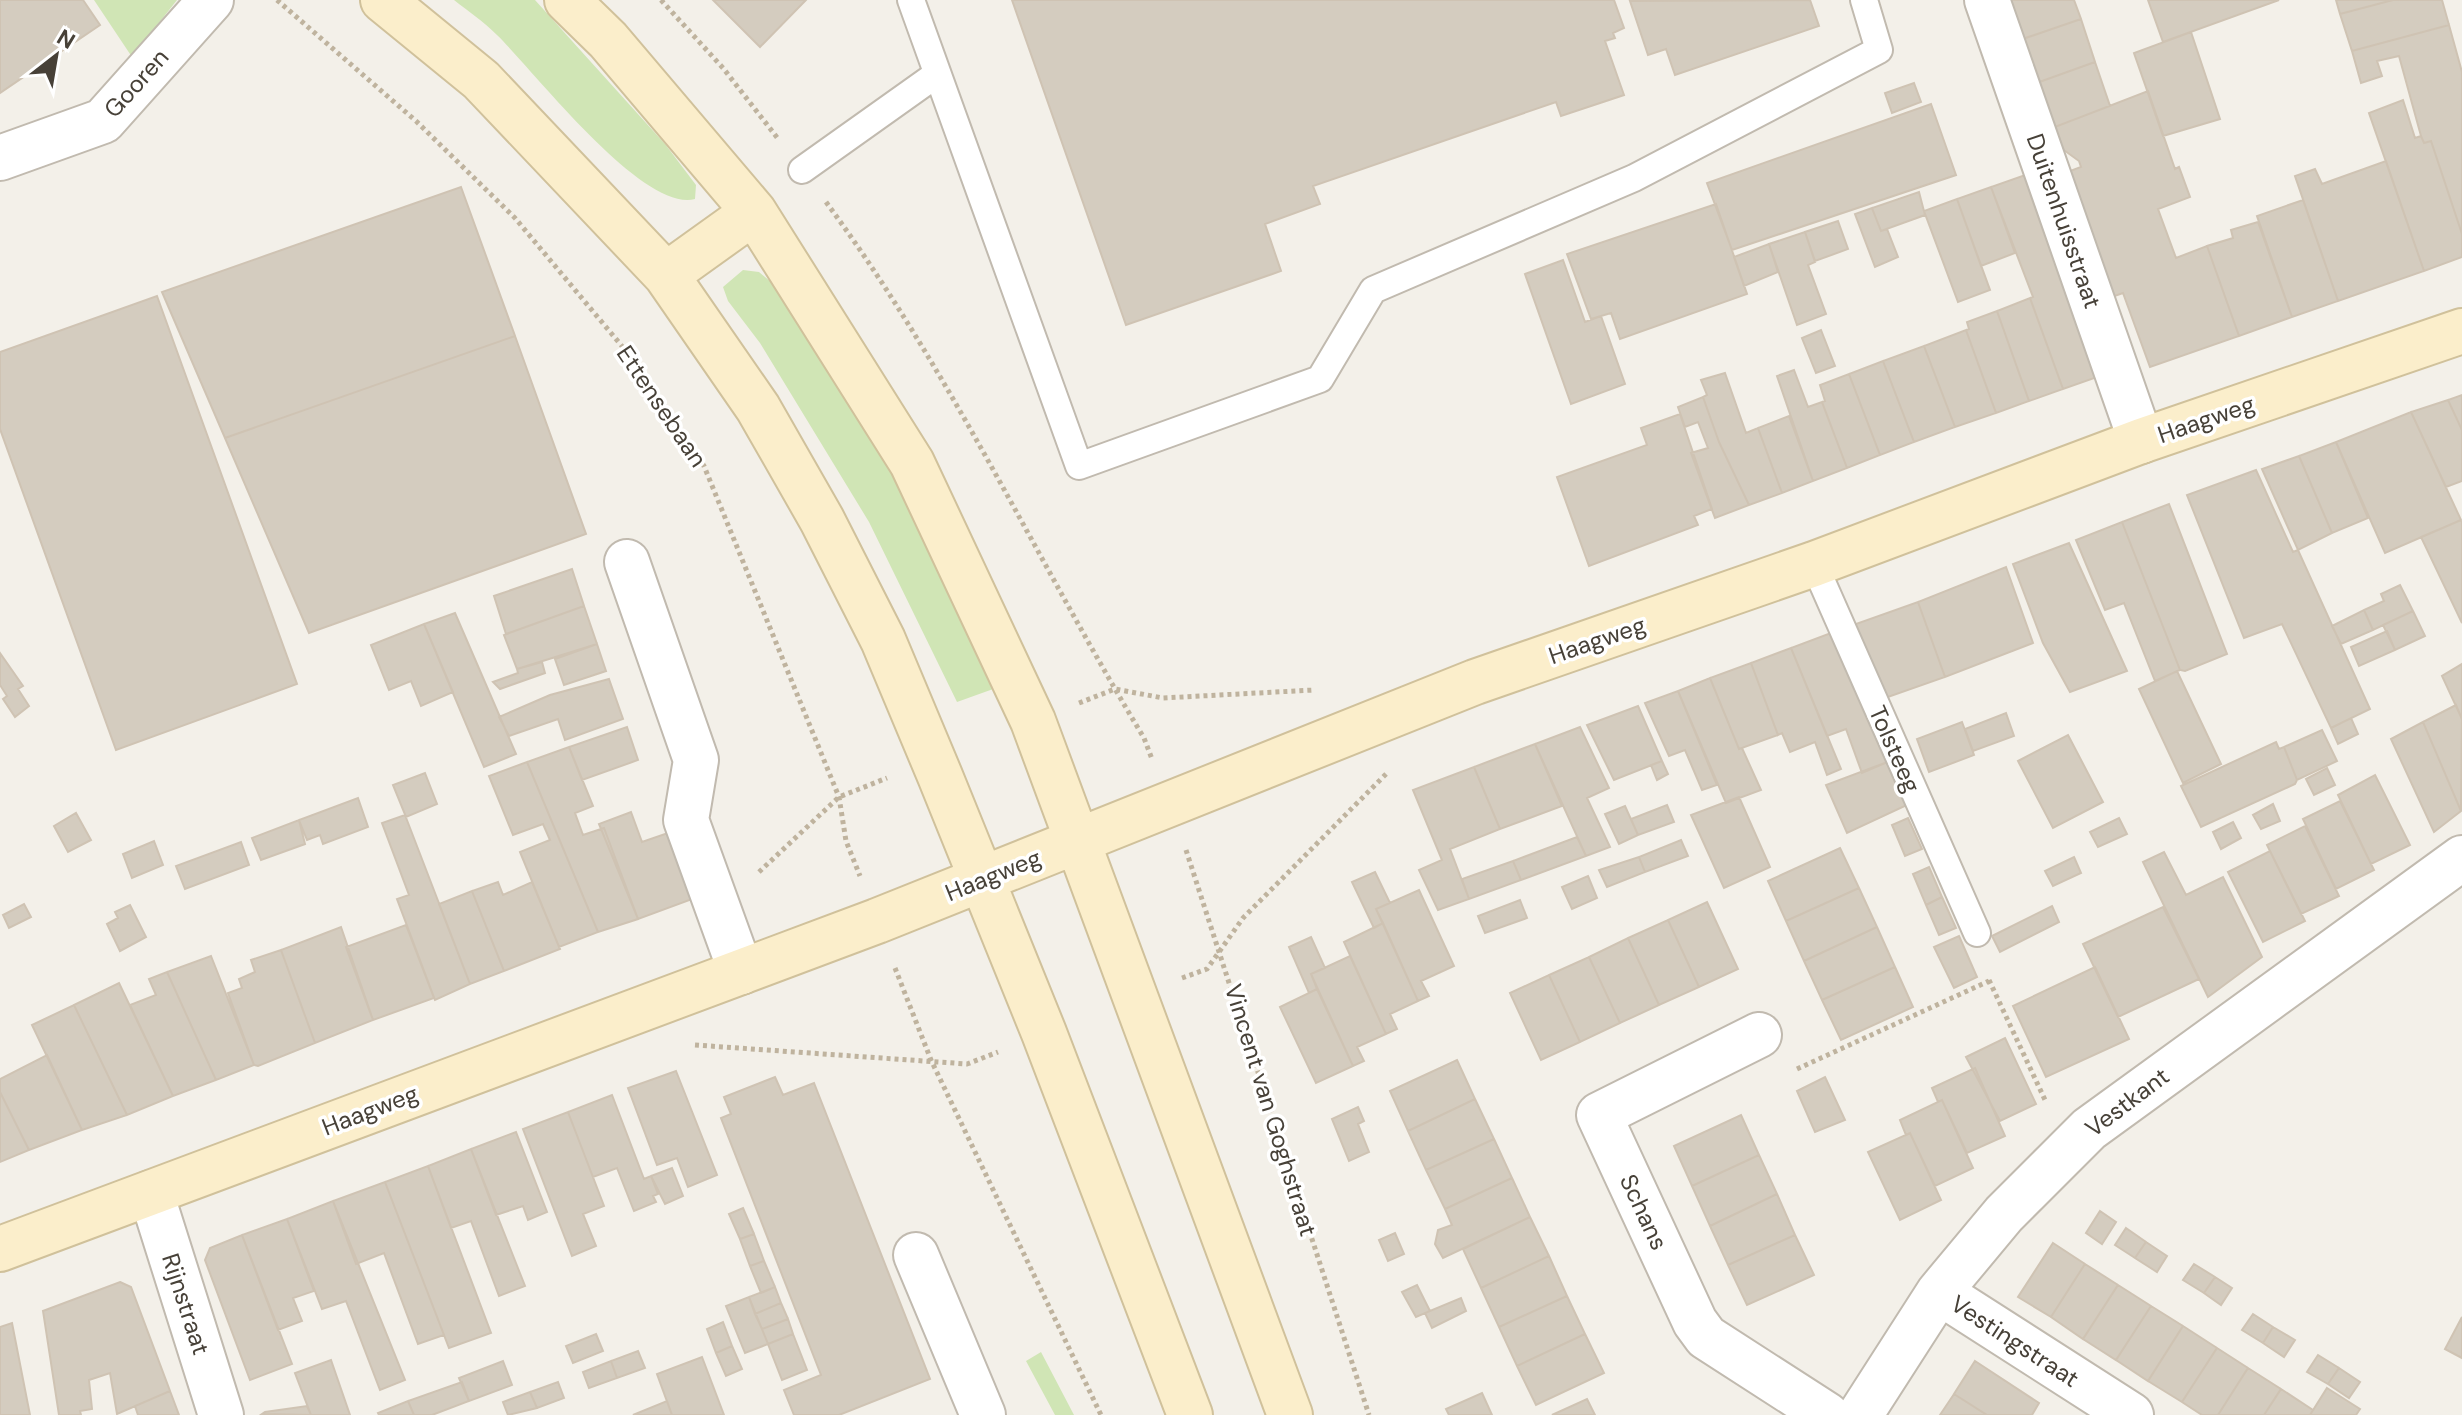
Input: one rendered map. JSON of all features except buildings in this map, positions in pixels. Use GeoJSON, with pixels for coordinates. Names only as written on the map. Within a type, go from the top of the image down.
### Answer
{"type":"FeatureCollection","features":[{"type":"Feature","properties":{"kind":"main road"},"geometry":{"type":"LineString","coordinates":[[383,0],[481,80],[666,275],[758,408],[822,520],[883,640],[982,880],[1190,1415]]}},
{"type":"Feature","properties":{"kind":"main road"},"geometry":{"type":"LineString","coordinates":[[567,0],[608,40],[754,212],[912,463],[1033,721],[1290,1415]]}},
{"type":"Feature","properties":{"kind":"main road"},"geometry":{"type":"LineString","coordinates":[[666,275],[754,212]]}},
{"type":"Feature","properties":{"kind":"main road","name":"Haagweg"},"geometry":{"type":"LineString","coordinates":[[0,1249],[877,921],[1475,682],[1814,564],[2141,441],[2462,331]]}},
{"type":"Feature","properties":{"kind":"street","name":"Gooren"},"geometry":{"type":"LineString","coordinates":[[0,158],[103,121],[211,0]]}},
{"type":"Feature","properties":{"kind":"street","name":"Duitenhuisstraat"},"geometry":{"type":"LineString","coordinates":[[1987,0],[2141,441]]}},
{"type":"Feature","properties":{"kind":"street"},"geometry":{"type":"LineString","coordinates":[[627,562],[696,760],[686,820],[741,972]]}},
{"type":"Feature","properties":{"kind":"street","name":"Vestkant"},"geometry":{"type":"LineString","coordinates":[[1860,1415],[1939,1292],[2004,1214],[2089,1129],[2462,858]]}},
{"type":"Feature","properties":{"kind":"street","name":"Schans"},"geometry":{"type":"LineString","coordinates":[[1759,1035],[1599,1115],[1695,1322],[1706,1337],[1827,1415]]}},
{"type":"Feature","properties":{"kind":"street","name":"Rijnstraat"},"geometry":{"type":"LineString","coordinates":[[151,1193],[221,1415]]}},
{"type":"Feature","properties":{"kind":"street"},"geometry":{"type":"LineString","coordinates":[[916,1255],[977,1413]]}},
{"type":"Feature","properties":{"kind":"street","name":"Vestingstraat"},"geometry":{"type":"LineString","coordinates":[[1939,1292],[2131,1415]]}},
{"type":"Feature","properties":{"kind":"lane"},"geometry":{"type":"LineString","coordinates":[[911,0],[1079,466],[1320,379],[1373,290],[1634,178],[1879,50],[1864,0]]}},
{"type":"Feature","properties":{"kind":"lane"},"geometry":{"type":"LineString","coordinates":[[802,170],[937,74]]}},
{"type":"Feature","properties":{"kind":"lane","name":"Tolsteeg"},"geometry":{"type":"LineString","coordinates":[[1814,564],[1977,933]]}},
{"type":"Feature","properties":{"kind":"path","name":"Ettensebaan"},"geometry":{"type":"LineString","coordinates":[[277,0],[416,121],[515,218],[636,363],[696,453],[839,797],[846,841],[877,921]]}},
{"type":"Feature","properties":{"kind":"path"},"geometry":{"type":"LineString","coordinates":[[661,0],[723,68],[865,255],[977,437],[1144,738],[1170,806]]}},
{"type":"Feature","properties":{"kind":"path","name":"Vincent van Goghstraat"},"geometry":{"type":"LineString","coordinates":[[1170,806],[1221,948],[1369,1415]]}},
{"type":"Feature","properties":{"kind":"path"},"geometry":{"type":"LineString","coordinates":[[877,921],[931,1060],[1101,1415]]}},
{"type":"Feature","properties":{"kind":"path"},"geometry":{"type":"LineString","coordinates":[[1977,933],[1989,981],[2069,1149]]}},
{"type":"Feature","properties":{"kind":"path"},"geometry":{"type":"LineString","coordinates":[[1759,1035],[1773,1027],[1794,1070],[1989,981]]}},
{"type":"Feature","properties":{"kind":"green space"},"geometry":{"type":"Polygon","coordinates":[[[94,0],[177,0],[132,57],[94,0]]]}},
{"type":"Feature","properties":{"kind":"green space"},"geometry":{"type":"Polygon","coordinates":[[[454,0],[535,0],[665,144],[696,185],[695,199],[673,197],[647,184],[619,163],[497,35],[454,0]]]}},
{"type":"Feature","properties":{"kind":"green space"},"geometry":{"type":"Polygon","coordinates":[[[743,270],[759,272],[777,287],[895,478],[996,688],[957,702],[869,522],[760,343],[728,301],[723,287],[743,270]]]}},
{"type":"Feature","properties":{"kind":"green space"},"geometry":{"type":"Polygon","coordinates":[[[1041,1352],[1074,1415],[1055,1415],[1026,1361],[1041,1352]]]}}]}
